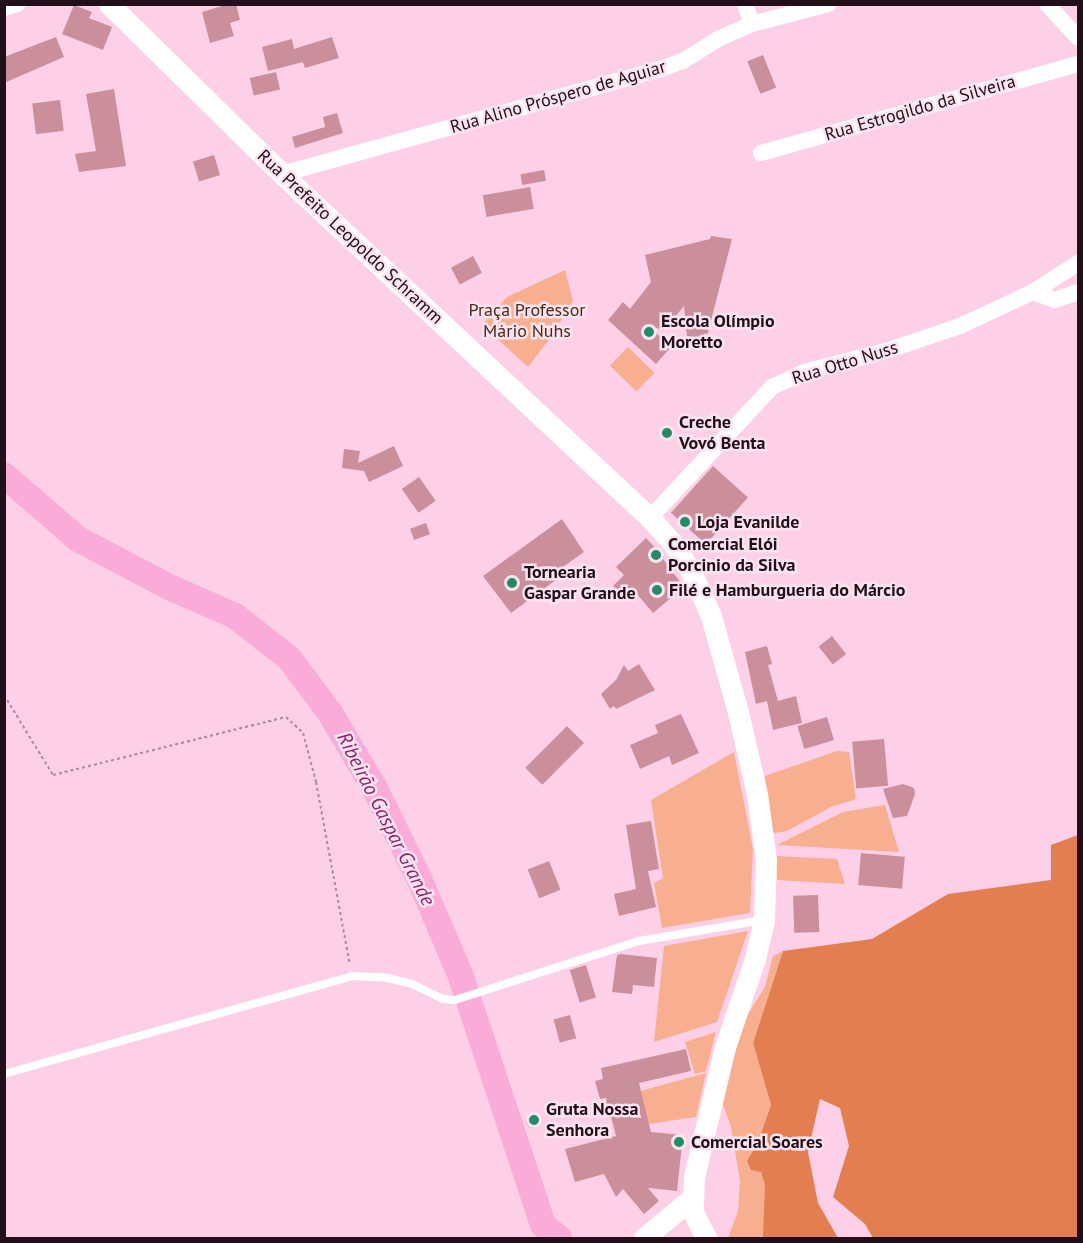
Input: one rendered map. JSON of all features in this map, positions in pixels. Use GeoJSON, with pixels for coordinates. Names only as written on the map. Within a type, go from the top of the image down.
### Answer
{"type":"FeatureCollection","features":[{"type":"Feature","properties":{"kind":"street"},"geometry":{"type":"LineString","coordinates":[[4,8],[17,4]]}},
{"type":"Feature","properties":{"kind":"street","name":"Rua Prefeito Leopoldo Schramm"},"geometry":{"type":"LineString","coordinates":[[109,4],[282,174],[650,518],[674,545],[691,571],[711,616],[733,693],[756,794],[766,860],[764,920],[755,959],[724,1047],[698,1159],[692,1198]]}},
{"type":"Feature","properties":{"kind":"street"},"geometry":{"type":"LineString","coordinates":[[745,4],[752,24]]}},
{"type":"Feature","properties":{"kind":"street","name":"Rua Alino Próspero de Aguiar"},"geometry":{"type":"LineString","coordinates":[[282,174],[658,70],[683,61],[717,39],[752,24],[828,4]]}},
{"type":"Feature","properties":{"kind":"street"},"geometry":{"type":"LineString","coordinates":[[1047,4],[1078,39]]}},
{"type":"Feature","properties":{"kind":"street","name":"Rua Estrogildo da Silveira"},"geometry":{"type":"LineString","coordinates":[[761,153],[1078,64]]}},
{"type":"Feature","properties":{"kind":"street","name":"Rua Otto Nuss"},"geometry":{"type":"LineString","coordinates":[[650,518],[772,387],[804,372],[889,350],[960,326],[1033,292],[1078,263]]}},
{"type":"Feature","properties":{"kind":"street"},"geometry":{"type":"LineString","coordinates":[[1033,292],[1056,300],[1078,292]]}},
{"type":"Feature","properties":{"kind":"street"},"geometry":{"type":"LineString","coordinates":[[644,1239],[692,1198]]}},
{"type":"Feature","properties":{"kind":"street"},"geometry":{"type":"LineString","coordinates":[[692,1198],[696,1221],[706,1239]]}},
{"type":"Feature","properties":{"kind":"lane"},"geometry":{"type":"LineString","coordinates":[[4,1074],[352,976],[387,978],[412,984],[443,999],[455,1000],[639,941],[764,920]]}},
{"type":"Feature","properties":{"kind":"path"},"geometry":{"type":"LineString","coordinates":[[4,695],[53,775],[286,717],[303,733],[316,782],[352,976]]}},
{"type":"Feature","properties":{"kind":"green space","name":"Praça Professor Mário Nuhs"},"geometry":{"type":"Polygon","coordinates":[[[565,270],[573,301],[551,337],[528,367],[482,325],[507,297],[565,270]]]}},
{"type":"Feature","properties":{"kind":"green space"},"geometry":{"type":"Polygon","coordinates":[[[628,347],[655,373],[637,391],[610,366],[628,347]]]}},
{"type":"Feature","properties":{"kind":"green space"},"geometry":{"type":"Polygon","coordinates":[[[837,751],[849,752],[856,799],[831,807],[787,831],[775,833],[771,830],[765,776],[837,751]]]}},
{"type":"Feature","properties":{"kind":"green space"},"geometry":{"type":"Polygon","coordinates":[[[734,752],[753,849],[750,913],[662,928],[654,883],[663,878],[651,800],[734,752]]]}},
{"type":"Feature","properties":{"kind":"green space"},"geometry":{"type":"Polygon","coordinates":[[[885,805],[899,852],[777,845],[843,812],[885,805]]]}},
{"type":"Feature","properties":{"kind":"green space"},"geometry":{"type":"Polygon","coordinates":[[[776,856],[837,859],[845,884],[777,880],[776,856]]]}},
{"type":"Feature","properties":{"kind":"green space"},"geometry":{"type":"Polygon","coordinates":[[[748,931],[717,1022],[654,1042],[664,946],[748,931]]]}},
{"type":"Feature","properties":{"kind":"green space"},"geometry":{"type":"Polygon","coordinates":[[[783,951],[753,1043],[771,1105],[758,1142],[747,1161],[761,1172],[765,1185],[765,1236],[763,1238],[728,1238],[738,1211],[740,1181],[731,1127],[720,1096],[740,1027],[765,987],[773,956],[783,951]]]}},
{"type":"Feature","properties":{"kind":"green space"},"geometry":{"type":"Polygon","coordinates":[[[716,1032],[706,1071],[695,1074],[685,1042],[716,1032]]]}},
{"type":"Feature","properties":{"kind":"green space"},"geometry":{"type":"Polygon","coordinates":[[[706,1073],[696,1117],[649,1124],[642,1097],[626,1109],[610,1113],[604,1101],[706,1073]]]}},
{"type":"Feature","properties":{"kind":"shaded area"},"geometry":{"type":"Polygon","coordinates":[[[1078,835],[1078,1238],[873,1238],[865,1224],[833,1197],[849,1146],[840,1108],[820,1099],[808,1152],[818,1203],[838,1238],[763,1238],[765,1185],[761,1172],[751,1170],[747,1161],[758,1142],[771,1105],[753,1043],[783,951],[872,939],[948,894],[1051,880],[1051,845],[1078,835]]]}},
{"type":"Feature","properties":{"kind":"building"},"geometry":{"type":"Polygon","coordinates":[[[236,4],[240,20],[230,23],[234,36],[210,43],[202,12],[236,4]]]}},
{"type":"Feature","properties":{"kind":"building"},"geometry":{"type":"Polygon","coordinates":[[[74,5],[92,12],[89,18],[112,27],[103,50],[62,34],[74,5]]]}},
{"type":"Feature","properties":{"kind":"building"},"geometry":{"type":"Polygon","coordinates":[[[56,37],[64,57],[4,83],[4,57],[56,37]]]}},
{"type":"Feature","properties":{"kind":"building"},"geometry":{"type":"Polygon","coordinates":[[[332,37],[339,58],[305,68],[303,62],[268,71],[262,47],[292,39],[294,49],[332,37]]]}},
{"type":"Feature","properties":{"kind":"building"},"geometry":{"type":"Polygon","coordinates":[[[763,55],[776,87],[760,94],[747,61],[763,55]]]}},
{"type":"Feature","properties":{"kind":"building"},"geometry":{"type":"Polygon","coordinates":[[[276,72],[280,90],[254,96],[250,78],[276,72]]]}},
{"type":"Feature","properties":{"kind":"building"},"geometry":{"type":"Polygon","coordinates":[[[114,89],[126,166],[79,172],[75,154],[96,151],[86,94],[114,89]]]}},
{"type":"Feature","properties":{"kind":"building"},"geometry":{"type":"Polygon","coordinates":[[[60,100],[64,131],[36,134],[32,103],[60,100]]]}},
{"type":"Feature","properties":{"kind":"building"},"geometry":{"type":"Polygon","coordinates":[[[337,113],[343,133],[295,148],[292,137],[325,127],[323,117],[337,113]]]}},
{"type":"Feature","properties":{"kind":"building"},"geometry":{"type":"Polygon","coordinates":[[[214,155],[220,175],[199,182],[193,161],[214,155]]]}},
{"type":"Feature","properties":{"kind":"building"},"geometry":{"type":"Polygon","coordinates":[[[544,170],[546,181],[522,185],[520,174],[544,170]]]}},
{"type":"Feature","properties":{"kind":"building"},"geometry":{"type":"Polygon","coordinates":[[[530,187],[534,209],[487,217],[483,195],[530,187]]]}},
{"type":"Feature","properties":{"kind":"building"},"geometry":{"type":"Polygon","coordinates":[[[711,236],[732,239],[706,340],[687,336],[684,306],[664,330],[649,326],[671,347],[656,364],[608,320],[623,302],[630,309],[651,282],[645,255],[710,239],[711,236]]]}},
{"type":"Feature","properties":{"kind":"building"},"geometry":{"type":"Polygon","coordinates":[[[473,256],[482,273],[460,285],[451,268],[473,256]]]}},
{"type":"Feature","properties":{"kind":"building"},"geometry":{"type":"Polygon","coordinates":[[[394,446],[403,466],[369,482],[364,471],[342,468],[344,449],[360,451],[358,463],[394,446]]]}},
{"type":"Feature","properties":{"kind":"building"},"geometry":{"type":"Polygon","coordinates":[[[713,466],[748,497],[706,544],[671,513],[713,466]]]}},
{"type":"Feature","properties":{"kind":"building"},"geometry":{"type":"Polygon","coordinates":[[[419,477],[436,501],[418,513],[402,489],[419,477]]]}},
{"type":"Feature","properties":{"kind":"building"},"geometry":{"type":"Polygon","coordinates":[[[562,519],[584,552],[560,569],[564,574],[511,613],[483,576],[562,519]]]}},
{"type":"Feature","properties":{"kind":"building"},"geometry":{"type":"Polygon","coordinates":[[[426,523],[430,534],[414,540],[410,529],[426,523]]]}},
{"type":"Feature","properties":{"kind":"building"},"geometry":{"type":"Polygon","coordinates":[[[646,538],[664,557],[663,559],[684,587],[653,613],[637,594],[631,599],[626,594],[623,597],[613,586],[624,575],[616,567],[646,538]]]}},
{"type":"Feature","properties":{"kind":"building"},"geometry":{"type":"Polygon","coordinates":[[[832,636],[846,654],[833,665],[819,646],[832,636]]]}},
{"type":"Feature","properties":{"kind":"building"},"geometry":{"type":"Polygon","coordinates":[[[767,646],[772,664],[768,665],[778,701],[796,696],[802,723],[773,730],[767,701],[756,704],[745,652],[767,646]]]}},
{"type":"Feature","properties":{"kind":"building"},"geometry":{"type":"Polygon","coordinates":[[[639,664],[655,690],[616,709],[614,706],[610,709],[601,694],[616,680],[624,665],[628,671],[639,664]]]}},
{"type":"Feature","properties":{"kind":"building"},"geometry":{"type":"Polygon","coordinates":[[[681,714],[699,753],[672,765],[669,756],[640,769],[630,745],[658,733],[655,725],[681,714]]]}},
{"type":"Feature","properties":{"kind":"building"},"geometry":{"type":"Polygon","coordinates":[[[827,717],[834,740],[804,749],[797,726],[827,717]]]}},
{"type":"Feature","properties":{"kind":"building"},"geometry":{"type":"Polygon","coordinates":[[[567,726],[584,743],[542,785],[525,768],[567,726]]]}},
{"type":"Feature","properties":{"kind":"building"},"geometry":{"type":"Polygon","coordinates":[[[884,739],[888,786],[856,789],[852,742],[884,739]]]}},
{"type":"Feature","properties":{"kind":"building"},"geometry":{"type":"Polygon","coordinates":[[[903,784],[914,788],[915,794],[907,816],[893,818],[883,789],[903,784]]]}},
{"type":"Feature","properties":{"kind":"building"},"geometry":{"type":"Polygon","coordinates":[[[651,821],[659,869],[648,871],[656,907],[619,916],[614,894],[636,889],[626,825],[651,821]]]}},
{"type":"Feature","properties":{"kind":"building"},"geometry":{"type":"Polygon","coordinates":[[[861,853],[905,857],[902,889],[858,885],[861,853]]]}},
{"type":"Feature","properties":{"kind":"building"},"geometry":{"type":"Polygon","coordinates":[[[549,861],[561,890],[539,898],[528,870],[549,861]]]}},
{"type":"Feature","properties":{"kind":"building"},"geometry":{"type":"Polygon","coordinates":[[[818,895],[819,932],[794,933],[793,896],[818,895]]]}},
{"type":"Feature","properties":{"kind":"building"},"geometry":{"type":"Polygon","coordinates":[[[617,955],[657,958],[654,987],[633,985],[632,994],[612,992],[617,955]]]}},
{"type":"Feature","properties":{"kind":"building"},"geometry":{"type":"Polygon","coordinates":[[[586,965],[596,998],[580,1002],[570,970],[586,965]]]}},
{"type":"Feature","properties":{"kind":"building"},"geometry":{"type":"Polygon","coordinates":[[[570,1015],[576,1038],[560,1043],[554,1019],[570,1015]]]}},
{"type":"Feature","properties":{"kind":"building"},"geometry":{"type":"Polygon","coordinates":[[[686,1049],[691,1071],[639,1083],[651,1132],[683,1135],[677,1191],[648,1188],[659,1201],[644,1214],[623,1189],[616,1197],[604,1174],[575,1182],[565,1149],[616,1136],[606,1098],[600,1099],[595,1081],[603,1079],[601,1068],[686,1049]]]}},
{"type":"Feature","properties":{"kind":"building"},"geometry":{"type":"Polygon","coordinates":[[[533,1114],[538,1116],[540,1121],[538,1126],[533,1128],[528,1126],[526,1121],[528,1116],[533,1114]]]}},
{"type":"Feature","properties":{"kind":"waterway","name":"Ribeirão Gaspar Grande"},"geometry":{"type":"LineString","coordinates":[[4,475],[78,539],[169,587],[235,616],[289,658],[330,713],[374,787],[418,876],[460,974],[543,1225],[559,1238]]}},
{"type":"Feature","properties":{"kind":"place","name":"Escola Olímpio Moretto"},"geometry":{"type":"Point","coordinates":[649,332]}},
{"type":"Feature","properties":{"kind":"place","name":"Creche Vovó Benta"},"geometry":{"type":"Point","coordinates":[667,433]}},
{"type":"Feature","properties":{"kind":"place","name":"Loja Evanilde"},"geometry":{"type":"Point","coordinates":[685,522]}},
{"type":"Feature","properties":{"kind":"place","name":"Comercial Elói Porcinio da Silva"},"geometry":{"type":"Point","coordinates":[656,555]}},
{"type":"Feature","properties":{"kind":"place","name":"Tornearia Gaspar Grande"},"geometry":{"type":"Point","coordinates":[512,583]}},
{"type":"Feature","properties":{"kind":"place","name":"Filé e Hamburgueria do Márcio"},"geometry":{"type":"Point","coordinates":[657,590]}},
{"type":"Feature","properties":{"kind":"place","name":"Gruta Nossa Senhora"},"geometry":{"type":"Point","coordinates":[534,1120]}},
{"type":"Feature","properties":{"kind":"place","name":"Comercial Soares"},"geometry":{"type":"Point","coordinates":[679,1142]}}]}
